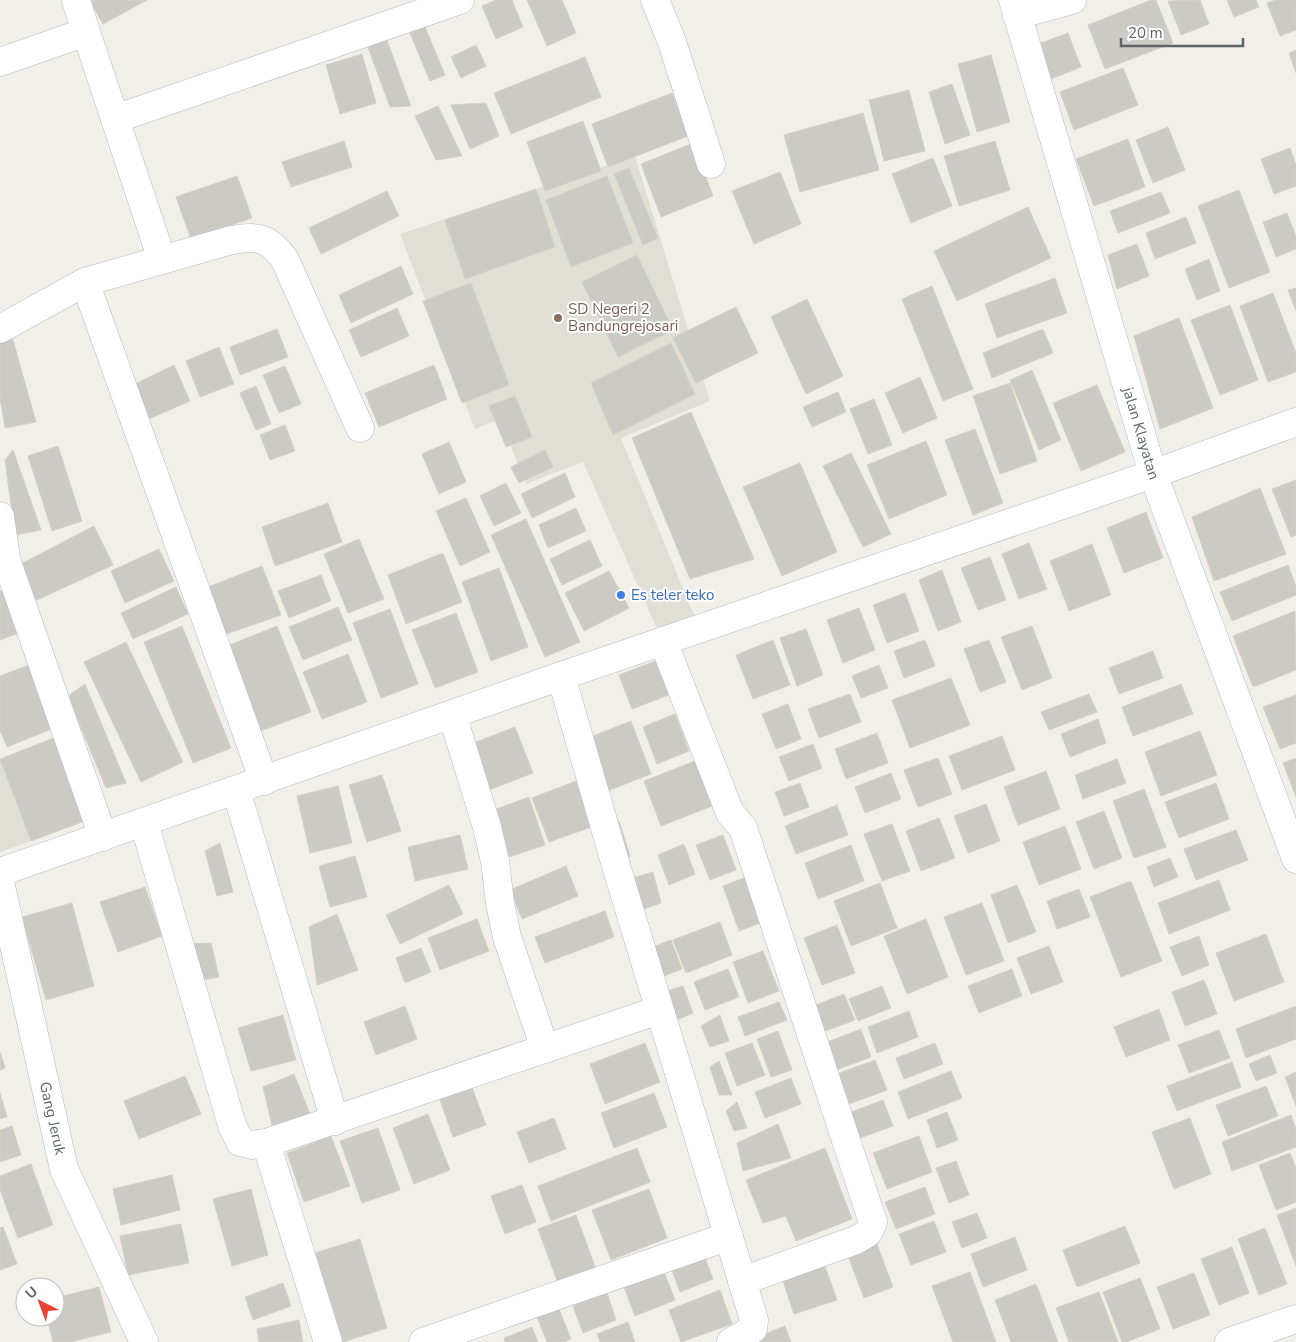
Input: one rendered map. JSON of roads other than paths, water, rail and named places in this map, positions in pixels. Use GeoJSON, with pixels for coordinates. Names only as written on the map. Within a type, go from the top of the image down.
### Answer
{"type":"FeatureCollection","features":[{"type":"Feature","properties":{"kind":"street"},"geometry":{"type":"LineString","coordinates":[[76,0],[162,260]]}},
{"type":"Feature","properties":{"kind":"street"},"geometry":{"type":"LineString","coordinates":[[115,119],[460,0]]}},
{"type":"Feature","properties":{"kind":"street"},"geometry":{"type":"LineString","coordinates":[[654,0],[672,42],[712,164]]}},
{"type":"Feature","properties":{"kind":"street"},"geometry":{"type":"LineString","coordinates":[[1015,7],[1072,0]]}},
{"type":"Feature","properties":{"kind":"street","name":"jalan Klayatan"},"geometry":{"type":"LineString","coordinates":[[1015,7],[1153,474],[1296,859]]}},
{"type":"Feature","properties":{"kind":"street"},"geometry":{"type":"LineString","coordinates":[[0,62],[86,32]]}},
{"type":"Feature","properties":{"kind":"street"},"geometry":{"type":"LineString","coordinates":[[0,329],[85,282],[245,237],[263,239],[276,247],[285,260],[360,428]]}},
{"type":"Feature","properties":{"kind":"street"},"geometry":{"type":"LineString","coordinates":[[85,282],[264,781]]}},
{"type":"Feature","properties":{"kind":"street"},"geometry":{"type":"LineString","coordinates":[[0,872],[561,676],[1153,474],[1296,422]]}},
{"type":"Feature","properties":{"kind":"street"},"geometry":{"type":"LineString","coordinates":[[0,516],[6,559],[103,837]]}},
{"type":"Feature","properties":{"kind":"street"},"geometry":{"type":"LineString","coordinates":[[663,641],[730,814],[743,828],[873,1222],[868,1233],[856,1240],[742,1281]]}},
{"type":"Feature","properties":{"kind":"street"},"geometry":{"type":"LineString","coordinates":[[561,676],[659,1010],[754,1320],[753,1329],[731,1342]]}},
{"type":"Feature","properties":{"kind":"street"},"geometry":{"type":"LineString","coordinates":[[452,714],[487,827],[495,861],[507,937],[545,1049]]}},
{"type":"Feature","properties":{"kind":"street"},"geometry":{"type":"LineString","coordinates":[[236,790],[335,1121]]}},
{"type":"Feature","properties":{"kind":"street"},"geometry":{"type":"LineString","coordinates":[[144,822],[232,1125],[240,1142],[252,1145],[266,1144],[659,1010]]}},
{"type":"Feature","properties":{"kind":"street","name":"Gang Jeruk"},"geometry":{"type":"LineString","coordinates":[[0,882],[64,1169],[144,1342]]}},
{"type":"Feature","properties":{"kind":"street"},"geometry":{"type":"LineString","coordinates":[[266,1144],[328,1342]]}},
{"type":"Feature","properties":{"kind":"street"},"geometry":{"type":"LineString","coordinates":[[424,1342],[729,1236]]}},
{"type":"Feature","properties":{"kind":"street"},"geometry":{"type":"LineString","coordinates":[[1229,1342],[1296,1319]]}},
{"type":"Feature","properties":{"kind":"place","name":"SD Negeri 2 Bandungrejosari"},"geometry":{"type":"Point","coordinates":[558,318]}},
{"type":"Feature","properties":{"kind":"place","name":"Es teler teko"},"geometry":{"type":"Point","coordinates":[621,595]}}]}
